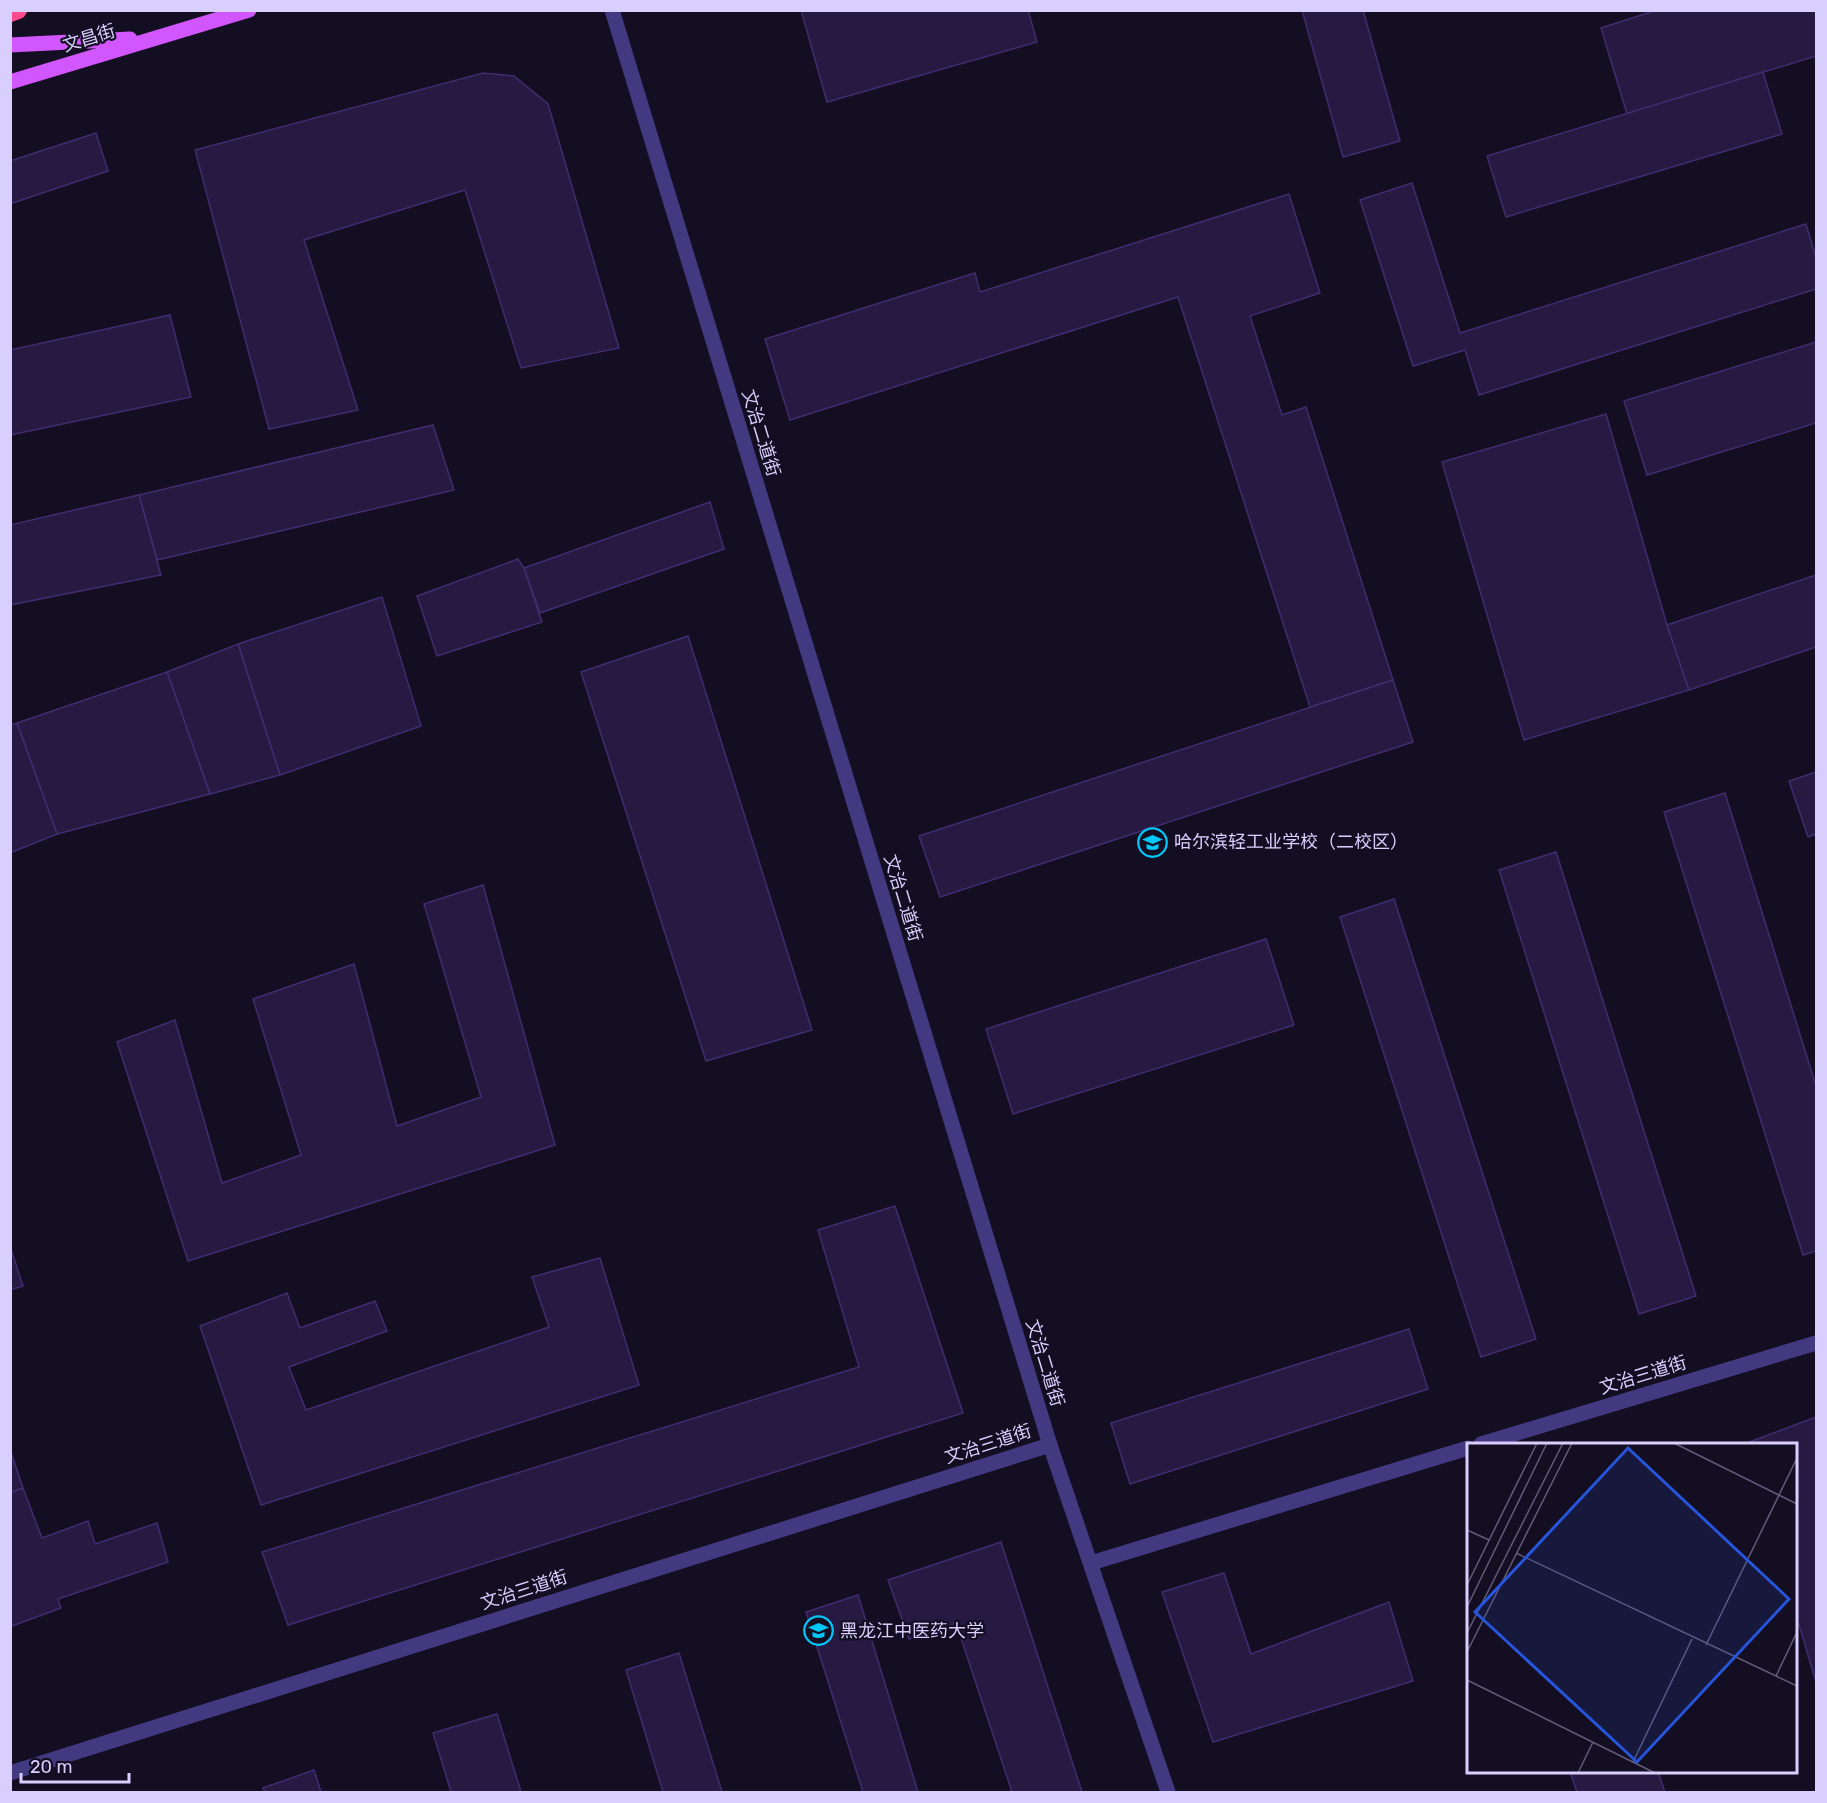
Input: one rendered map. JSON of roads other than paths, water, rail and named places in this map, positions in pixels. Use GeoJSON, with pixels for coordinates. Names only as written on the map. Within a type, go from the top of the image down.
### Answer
{"type":"FeatureCollection","features":[{"type":"Feature","properties":{"kind":"highway"},"geometry":{"type":"LineString","coordinates":[[10,13],[18,10]]}},
{"type":"Feature","properties":{"kind":"main road","name":"文昌街"},"geometry":{"type":"LineString","coordinates":[[10,82],[249,10]]}},
{"type":"Feature","properties":{"kind":"main road"},"geometry":{"type":"LineString","coordinates":[[10,45],[155,38]]}},
{"type":"Feature","properties":{"kind":"street","name":"文治二道街"},"geometry":{"type":"LineString","coordinates":[[612,10],[1050,1445],[1168,1792]]}},
{"type":"Feature","properties":{"kind":"street","name":"文治三道街"},"geometry":{"type":"LineString","coordinates":[[1485,1443],[1816,1343]]}},
{"type":"Feature","properties":{"kind":"street","name":"文治三道街"},"geometry":{"type":"LineString","coordinates":[[10,1773],[1050,1445]]}},
{"type":"Feature","properties":{"kind":"street"},"geometry":{"type":"LineString","coordinates":[[1091,1563],[1467,1448]]}},
{"type":"Feature","properties":{"kind":"place","name":"哈尔滨轻工业学校（二校区）"},"geometry":{"type":"Point","coordinates":[1153,842]}},
{"type":"Feature","properties":{"kind":"place","name":"黑龙江中医药大学"},"geometry":{"type":"Point","coordinates":[819,1631]}}]}
